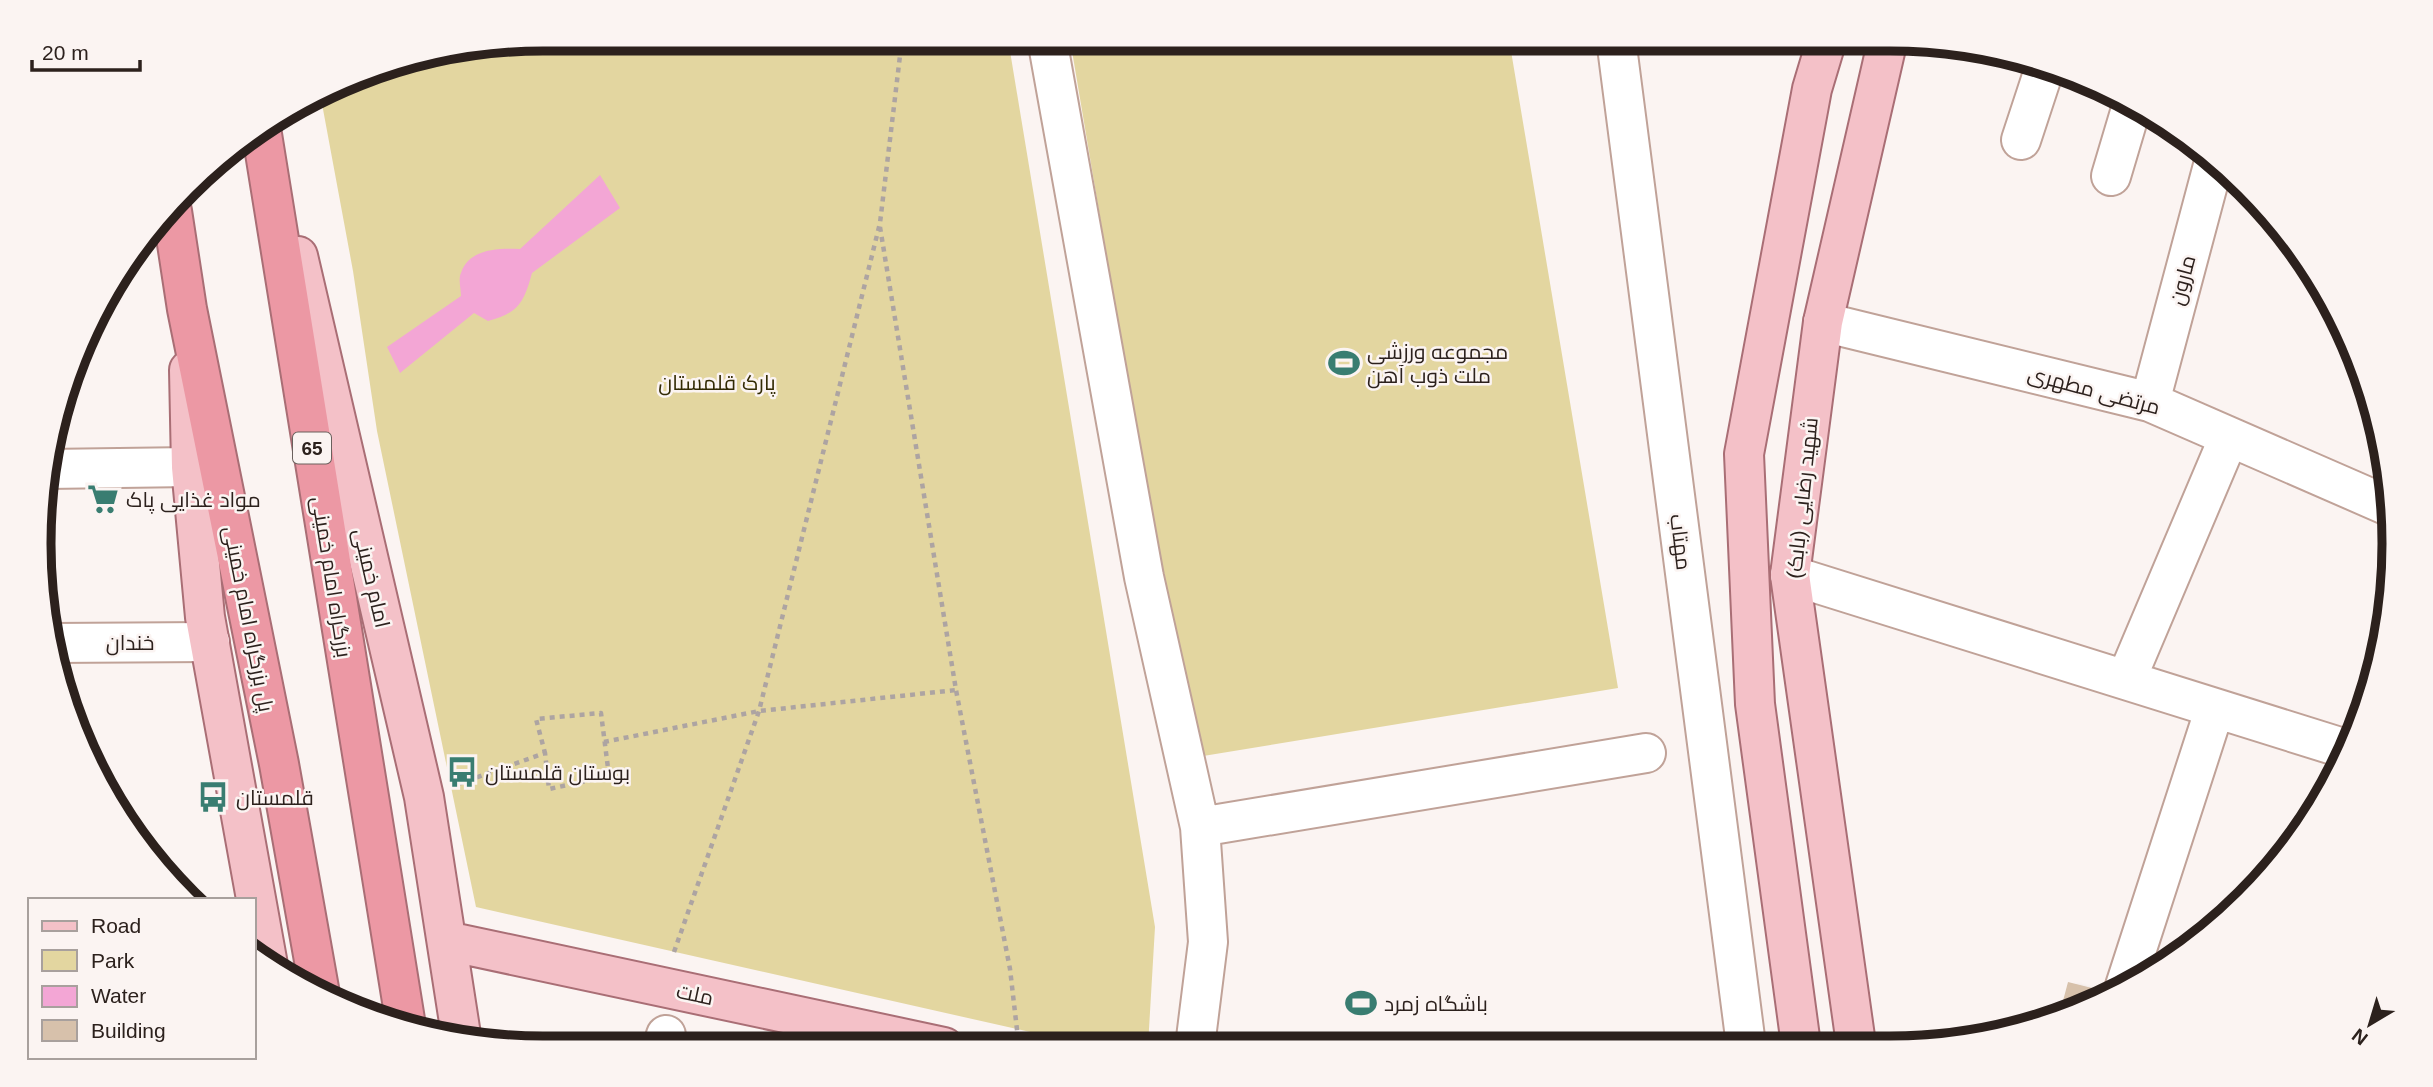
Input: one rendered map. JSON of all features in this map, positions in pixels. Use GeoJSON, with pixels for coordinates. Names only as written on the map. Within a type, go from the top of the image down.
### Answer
{"type":"FeatureCollection","features":[{"type":"Feature","properties":{"kind":"highway","name":"بزرگراه امام خمینی"},"geometry":{"type":"LineString","coordinates":[[263,139],[404,1016]]}},
{"type":"Feature","properties":{"kind":"highway"},"geometry":{"type":"LineString","coordinates":[[173,219],[187,309]]}},
{"type":"Feature","properties":{"kind":"highway","name":"پل بزرگراه امام خمینی"},"geometry":{"type":"LineString","coordinates":[[187,309],[279,764],[318,981]]}},
{"type":"Feature","properties":{"kind":"main road"},"geometry":{"type":"LineString","coordinates":[[1800,1036],[1755,704],[1744,454],[1812,89],[1823,51]]}},
{"type":"Feature","properties":{"kind":"main road","name":"شهید رضایی (بابک)"},"geometry":{"type":"LineString","coordinates":[[1855,1036],[1790,575],[1823,322],[1885,51]]}},
{"type":"Feature","properties":{"kind":"main road","name":"امام خمینی"},"geometry":{"type":"LineString","coordinates":[[269,134],[424,797],[460,1029]]}},
{"type":"Feature","properties":{"kind":"main road"},"geometry":{"type":"LineString","coordinates":[[1795,183],[1852,195]]}},
{"type":"Feature","properties":{"kind":"main road"},"geometry":{"type":"LineString","coordinates":[[187,309],[191,467],[210,642],[256,898]]}},
{"type":"Feature","properties":{"kind":"main road"},"geometry":{"type":"LineString","coordinates":[[256,898],[265,950]]}},
{"type":"Feature","properties":{"kind":"main road","name":"ملت"},"geometry":{"type":"LineString","coordinates":[[447,941],[892,1036]]}},
{"type":"Feature","properties":{"kind":"street"},"geometry":{"type":"LineString","coordinates":[[1049,51],[1144,577],[1200,827],[1208,942],[1196,1036]]}},
{"type":"Feature","properties":{"kind":"street","name":"مهتاب"},"geometry":{"type":"LineString","coordinates":[[1618,51],[1745,1036]]}},
{"type":"Feature","properties":{"kind":"street"},"geometry":{"type":"LineString","coordinates":[[2021,140],[2042,75]]}},
{"type":"Feature","properties":{"kind":"street"},"geometry":{"type":"LineString","coordinates":[[2111,176],[2130,114]]}},
{"type":"Feature","properties":{"kind":"street","name":"مارون"},"geometry":{"type":"LineString","coordinates":[[2150,402],[2212,171]]}},
{"type":"Feature","properties":{"kind":"street","name":"مرتضی مطهری"},"geometry":{"type":"LineString","coordinates":[[1823,322],[2150,402],[2380,502]]}},
{"type":"Feature","properties":{"kind":"street"},"geometry":{"type":"LineString","coordinates":[[2126,680],[2229,437]]}},
{"type":"Feature","properties":{"kind":"street"},"geometry":{"type":"LineString","coordinates":[[57,469],[191,467]]}},
{"type":"Feature","properties":{"kind":"street"},"geometry":{"type":"LineString","coordinates":[[1790,575],[2338,746]]}},
{"type":"Feature","properties":{"kind":"street","name":"خندان"},"geometry":{"type":"LineString","coordinates":[[61,643],[210,642]]}},
{"type":"Feature","properties":{"kind":"street"},"geometry":{"type":"LineString","coordinates":[[2129,974],[2215,708]]}},
{"type":"Feature","properties":{"kind":"street"},"geometry":{"type":"LineString","coordinates":[[1200,827],[1646,753]]}},
{"type":"Feature","properties":{"kind":"path"},"geometry":{"type":"LineString","coordinates":[[662,987],[759,711],[880,223],[900,51]]}},
{"type":"Feature","properties":{"kind":"path"},"geometry":{"type":"LineString","coordinates":[[880,223],[956,690],[1010,969],[1018,1036]]}},
{"type":"Feature","properties":{"kind":"path"},"geometry":{"type":"LineString","coordinates":[[604,741],[759,711],[956,690]]}},
{"type":"Feature","properties":{"kind":"path"},"geometry":{"type":"LineString","coordinates":[[601,713],[609,776],[549,789],[545,753],[536,719],[601,713]]}},
{"type":"Feature","properties":{"kind":"path"},"geometry":{"type":"LineString","coordinates":[[424,797],[545,753]]}},
{"type":"Feature","properties":{"kind":"green space","name":"پارک قلمستان"},"geometry":{"type":"Polygon","coordinates":[[[1010,51],[1155,927],[1149,1036],[1048,1036],[476,907],[377,431],[353,271],[322,104],[385,77],[447,60],[511,52],[1010,51]]]}},
{"type":"Feature","properties":{"kind":"green space","name":"مجموعه ورزشی ملت ذوب آهن"},"geometry":{"type":"Polygon","coordinates":[[[1072,51],[1511,51],[1618,688],[1191,758],[1072,51]]]}},
{"type":"Feature","properties":{"kind":"water"},"geometry":{"type":"Polygon","coordinates":[[[600,175],[620,208],[532,273],[523,299],[513,310],[488,321],[474,313],[400,373],[387,347],[461,296],[460,275],[471,259],[486,251],[520,249],[600,175]]]}},
{"type":"Feature","properties":{"kind":"building"},"geometry":{"type":"Polygon","coordinates":[[[2068,982],[2098,989],[2078,999],[2062,1005],[2068,982]]]}},
{"type":"Feature","properties":{"kind":"place","name":"مجموعه ورزشی ملت ذوب آهن"},"geometry":{"type":"Point","coordinates":[1344,363]}},
{"type":"Feature","properties":{"kind":"place","name":"مواد غذایی پاک"},"geometry":{"type":"Point","coordinates":[103,499]}},
{"type":"Feature","properties":{"kind":"place","name":"بوستان قلمستان"},"geometry":{"type":"Point","coordinates":[462,772]}},
{"type":"Feature","properties":{"kind":"place","name":"قلمستان"},"geometry":{"type":"Point","coordinates":[213,797]}},
{"type":"Feature","properties":{"kind":"place","name":"باشگاه زمرد"},"geometry":{"type":"Point","coordinates":[1361,1003]}}]}
